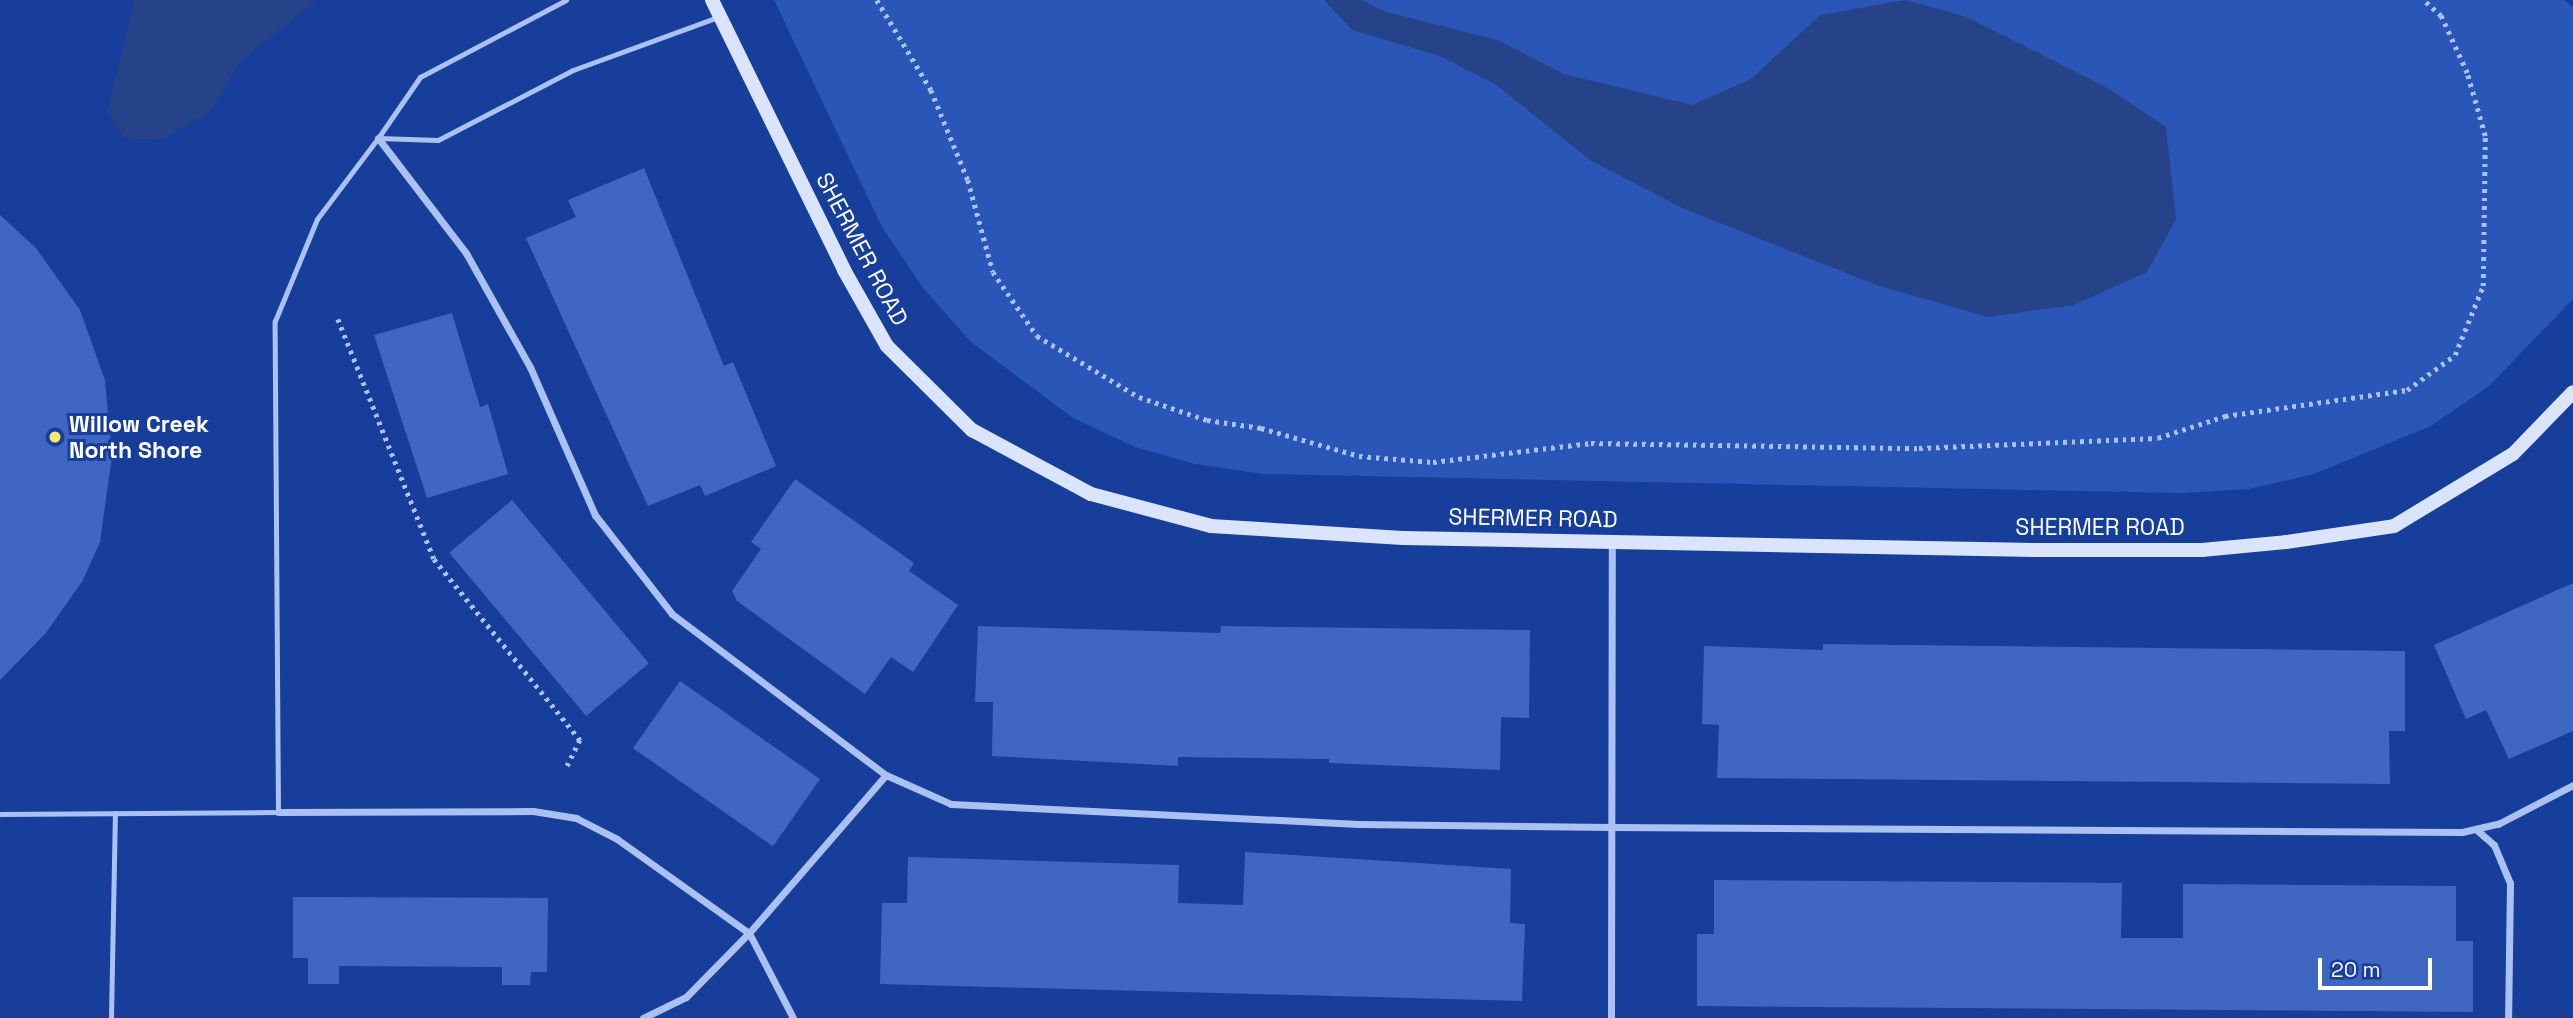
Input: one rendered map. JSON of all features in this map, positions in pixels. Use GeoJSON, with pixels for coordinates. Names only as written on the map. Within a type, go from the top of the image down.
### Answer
{"type":"FeatureCollection","features":[{"type":"Feature","properties":{"kind":"street","name":"SHERMER ROAD"},"geometry":{"type":"LineString","coordinates":[[712,0],[844,270],[887,346],[972,430],[1091,494],[1211,526],[1403,538],[2202,550],[2393,526],[2513,454],[2573,392]]}},
{"type":"Feature","properties":{"kind":"street"},"geometry":{"type":"LineString","coordinates":[[377,138],[466,253],[530,367],[595,515],[672,614],[886,775],[951,804],[1359,824],[2478,831],[2573,785]]}},
{"type":"Feature","properties":{"kind":"street"},"geometry":{"type":"LineString","coordinates":[[1611,1018],[1612,542]]}},
{"type":"Feature","properties":{"kind":"street"},"geometry":{"type":"LineString","coordinates":[[643,1018],[685,997],[749,933],[886,775]]}},
{"type":"Feature","properties":{"kind":"street"},"geometry":{"type":"LineString","coordinates":[[278,812],[533,811],[576,818],[617,839],[749,933],[793,1018]]}},
{"type":"Feature","properties":{"kind":"street"},"geometry":{"type":"LineString","coordinates":[[2478,831],[2494,845],[2510,883],[2508,1018]]}},
{"type":"Feature","properties":{"kind":"lane"},"geometry":{"type":"LineString","coordinates":[[0,814],[278,812],[275,321],[317,219],[420,77],[566,0]]}},
{"type":"Feature","properties":{"kind":"lane"},"geometry":{"type":"LineString","coordinates":[[377,138],[438,140],[573,70],[720,16]]}},
{"type":"Feature","properties":{"kind":"lane"},"geometry":{"type":"LineString","coordinates":[[111,1018],[115,813]]}},
{"type":"Feature","properties":{"kind":"path"},"geometry":{"type":"LineString","coordinates":[[877,0],[931,90],[968,180],[993,272],[1037,337],[1139,397],[1207,420],[1261,428],[1359,456],[1433,462],[1591,443],[1919,448],[2158,438],[2225,416],[2407,390],[2455,355],[2483,286],[2485,136],[2467,74],[2441,16],[2423,0]]}},
{"type":"Feature","properties":{"kind":"path"},"geometry":{"type":"LineString","coordinates":[[338,319],[434,559],[580,740],[567,767]]}},
{"type":"Feature","properties":{"kind":"shaded area"},"geometry":{"type":"Polygon","coordinates":[[[134,0],[317,0],[240,62],[211,111],[162,140],[124,138],[107,112],[134,0]]]}},
{"type":"Feature","properties":{"kind":"shaded area"},"geometry":{"type":"Polygon","coordinates":[[[774,0],[2564,0],[2573,7],[2573,299],[2488,387],[2431,426],[2314,474],[2249,489],[2182,493],[1264,474],[1195,464],[1135,447],[1073,418],[971,342],[923,288],[882,227],[774,0]]]}},
{"type":"Feature","properties":{"kind":"shaded area"},"geometry":{"type":"Polygon","coordinates":[[[1324,0],[1362,0],[1383,11],[1497,40],[1564,74],[1692,105],[1751,79],[1820,15],[1906,0],[1967,17],[2104,86],[2166,127],[2176,219],[2147,272],[2074,305],[1988,317],[1879,286],[1682,208],[1590,160],[1495,84],[1440,56],[1352,30],[1324,0]]]}},
{"type":"Feature","properties":{"kind":"building"},"geometry":{"type":"Polygon","coordinates":[[[644,168],[724,366],[733,362],[776,466],[705,496],[700,485],[648,506],[526,238],[576,217],[568,200],[644,168]]]}},
{"type":"Feature","properties":{"kind":"building","name":"Willow Creek North Shore"},"geometry":{"type":"Polygon","coordinates":[[[0,215],[36,248],[80,310],[105,380],[112,456],[100,542],[83,580],[46,633],[0,680],[0,215]]]}},
{"type":"Feature","properties":{"kind":"building"},"geometry":{"type":"Polygon","coordinates":[[[452,313],[480,407],[488,404],[508,474],[427,498],[374,335],[452,313]]]}},
{"type":"Feature","properties":{"kind":"building"},"geometry":{"type":"Polygon","coordinates":[[[795,479],[914,563],[909,571],[958,605],[913,672],[891,657],[865,694],[737,601],[732,591],[761,549],[751,542],[795,479]]]}},
{"type":"Feature","properties":{"kind":"building"},"geometry":{"type":"Polygon","coordinates":[[[512,500],[649,663],[586,716],[449,553],[512,500]]]}},
{"type":"Feature","properties":{"kind":"building"},"geometry":{"type":"Polygon","coordinates":[[[2573,583],[2573,731],[2509,759],[2486,710],[2466,719],[2434,645],[2573,583]]]}},
{"type":"Feature","properties":{"kind":"building"},"geometry":{"type":"Polygon","coordinates":[[[978,626],[1220,633],[1221,626],[1530,630],[1529,718],[1501,717],[1500,770],[1329,763],[1329,759],[1178,757],[1178,766],[992,756],[993,702],[975,702],[978,626]]]}},
{"type":"Feature","properties":{"kind":"building"},"geometry":{"type":"Polygon","coordinates":[[[1823,644],[2405,651],[2405,731],[2389,731],[2390,784],[1717,778],[1719,725],[1702,724],[1704,646],[1823,650],[1823,644]]]}},
{"type":"Feature","properties":{"kind":"building"},"geometry":{"type":"Polygon","coordinates":[[[680,681],[820,779],[773,846],[633,748],[680,681]]]}},
{"type":"Feature","properties":{"kind":"building"},"geometry":{"type":"Polygon","coordinates":[[[1245,852],[1511,869],[1510,923],[1525,924],[1522,1001],[880,984],[882,903],[907,903],[908,857],[1179,865],[1178,903],[1243,905],[1245,852]]]}},
{"type":"Feature","properties":{"kind":"building"},"geometry":{"type":"Polygon","coordinates":[[[1714,880],[2122,883],[2121,938],[2183,938],[2183,884],[2456,886],[2456,941],[2473,941],[2473,1012],[1697,1006],[1697,934],[1714,934],[1714,880]]]}},
{"type":"Feature","properties":{"kind":"building"},"geometry":{"type":"Polygon","coordinates":[[[293,897],[548,898],[547,972],[531,972],[530,985],[502,985],[502,967],[339,966],[339,984],[308,984],[308,958],[293,958],[293,897]]]}},
{"type":"Feature","properties":{"kind":"place","name":"Willow Creek North Shore"},"geometry":{"type":"Point","coordinates":[55,437]}}]}
